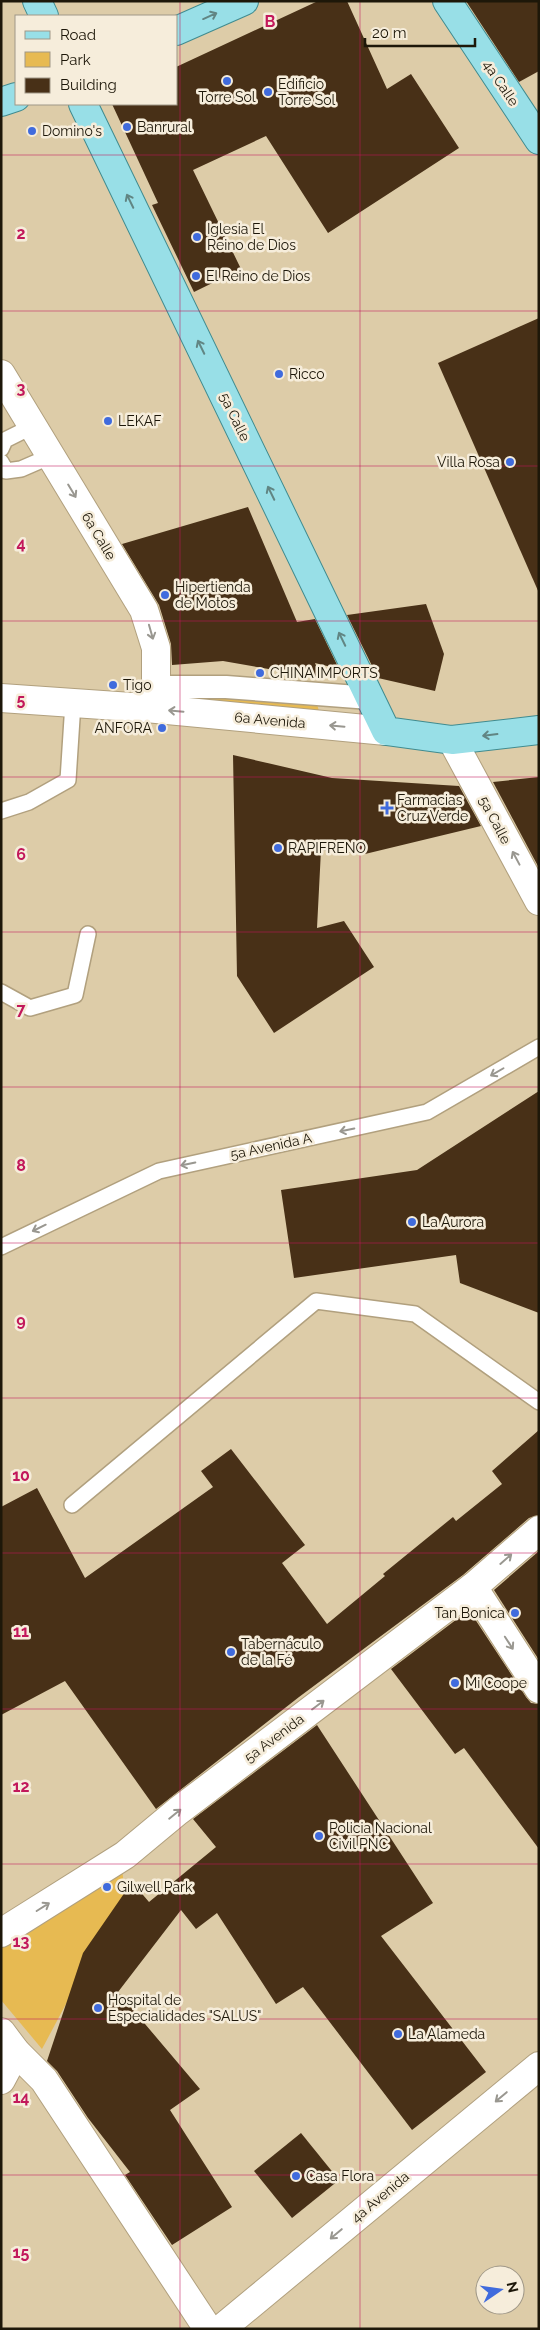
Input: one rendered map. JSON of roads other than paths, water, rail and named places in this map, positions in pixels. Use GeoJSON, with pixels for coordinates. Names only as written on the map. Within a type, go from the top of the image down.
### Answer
{"type":"FeatureCollection","features":[{"type":"Feature","properties":{"kind":"main road"},"geometry":{"type":"LineString","coordinates":[[37,1],[44,15]]}},
{"type":"Feature","properties":{"kind":"main road"},"geometry":{"type":"LineString","coordinates":[[178,30],[244,1]]}},
{"type":"Feature","properties":{"kind":"main road","name":"4a Calle"},"geometry":{"type":"LineString","coordinates":[[447,1],[539,140]]}},
{"type":"Feature","properties":{"kind":"main road"},"geometry":{"type":"LineString","coordinates":[[1,102],[15,97]]}},
{"type":"Feature","properties":{"kind":"main road","name":"5a Calle"},"geometry":{"type":"LineString","coordinates":[[83,105],[386,731]]}},
{"type":"Feature","properties":{"kind":"main road","name":"6a Avenida"},"geometry":{"type":"LineString","coordinates":[[386,731],[452,740],[539,730]]}},
{"type":"Feature","properties":{"kind":"street","name":"6a Calle"},"geometry":{"type":"LineString","coordinates":[[1,374],[144,610],[156,648],[151,697]]}},
{"type":"Feature","properties":{"kind":"street"},"geometry":{"type":"LineString","coordinates":[[151,697],[226,687],[370,698]]}},
{"type":"Feature","properties":{"kind":"street","name":"6a Avenida"},"geometry":{"type":"LineString","coordinates":[[1,698],[73,703],[151,697],[386,731]]}},
{"type":"Feature","properties":{"kind":"street","name":"5a Calle"},"geometry":{"type":"LineString","coordinates":[[452,740],[539,901]]}},
{"type":"Feature","properties":{"kind":"street","name":"5a Avenida"},"geometry":{"type":"LineString","coordinates":[[1,1933],[125,1855],[186,1805],[473,1587],[539,1530]]}},
{"type":"Feature","properties":{"kind":"street"},"geometry":{"type":"LineString","coordinates":[[473,1587],[539,1689]]}},
{"type":"Feature","properties":{"kind":"street"},"geometry":{"type":"LineString","coordinates":[[1,2080],[9,2042]]}},
{"type":"Feature","properties":{"kind":"street"},"geometry":{"type":"LineString","coordinates":[[9,2042],[44,2080],[208,2329]]}},
{"type":"Feature","properties":{"kind":"street","name":"4a Avenida"},"geometry":{"type":"LineString","coordinates":[[221,2329],[539,2066]]}},
{"type":"Feature","properties":{"kind":"lane"},"geometry":{"type":"LineString","coordinates":[[1,449],[5,440],[33,426]]}},
{"type":"Feature","properties":{"kind":"lane"},"geometry":{"type":"LineString","coordinates":[[1,462],[6,471],[22,469],[51,456]]}},
{"type":"Feature","properties":{"kind":"lane"},"geometry":{"type":"LineString","coordinates":[[1,811],[29,802],[68,780],[73,703]]}},
{"type":"Feature","properties":{"kind":"lane"},"geometry":{"type":"LineString","coordinates":[[1,992],[30,1008],[75,996],[88,934]]}},
{"type":"Feature","properties":{"kind":"lane","name":"5a Avenida A"},"geometry":{"type":"LineString","coordinates":[[1,1247],[159,1171],[427,1112],[539,1047]]}},
{"type":"Feature","properties":{"kind":"lane"},"geometry":{"type":"LineString","coordinates":[[72,1505],[316,1301],[415,1314],[539,1402]]}},
{"type":"Feature","properties":{"kind":"place","name":"Torre Sol"},"geometry":{"type":"Point","coordinates":[227,81]}},
{"type":"Feature","properties":{"kind":"place","name":"Edificio Torre Sol"},"geometry":{"type":"Point","coordinates":[268,92]}},
{"type":"Feature","properties":{"kind":"place","name":"Banrural"},"geometry":{"type":"Point","coordinates":[127,127]}},
{"type":"Feature","properties":{"kind":"place","name":"Domino's"},"geometry":{"type":"Point","coordinates":[32,131]}},
{"type":"Feature","properties":{"kind":"place","name":"Iglesia El Reino de Dios"},"geometry":{"type":"Point","coordinates":[197,237]}},
{"type":"Feature","properties":{"kind":"place","name":"El Reino de Dios"},"geometry":{"type":"Point","coordinates":[196,276]}},
{"type":"Feature","properties":{"kind":"place","name":"Ricco"},"geometry":{"type":"Point","coordinates":[279,374]}},
{"type":"Feature","properties":{"kind":"place","name":"LEKAF"},"geometry":{"type":"Point","coordinates":[108,421]}},
{"type":"Feature","properties":{"kind":"place","name":"Villa Rosa"},"geometry":{"type":"Point","coordinates":[510,462]}},
{"type":"Feature","properties":{"kind":"place","name":"Hipertienda de Motos"},"geometry":{"type":"Point","coordinates":[165,595]}},
{"type":"Feature","properties":{"kind":"place","name":"CHINA IMPORTS"},"geometry":{"type":"Point","coordinates":[260,673]}},
{"type":"Feature","properties":{"kind":"place","name":"Tigo"},"geometry":{"type":"Point","coordinates":[113,685]}},
{"type":"Feature","properties":{"kind":"place","name":"ANFORA"},"geometry":{"type":"Point","coordinates":[162,728]}},
{"type":"Feature","properties":{"kind":"place","name":"Farmacias Cruz Verde"},"geometry":{"type":"Point","coordinates":[387,808]}},
{"type":"Feature","properties":{"kind":"place","name":"RAPIFRENO"},"geometry":{"type":"Point","coordinates":[278,848]}},
{"type":"Feature","properties":{"kind":"place","name":"La Aurora"},"geometry":{"type":"Point","coordinates":[412,1222]}},
{"type":"Feature","properties":{"kind":"place","name":"Tan Bonica"},"geometry":{"type":"Point","coordinates":[515,1613]}},
{"type":"Feature","properties":{"kind":"place","name":"Tabernáculo de la Fé"},"geometry":{"type":"Point","coordinates":[231,1652]}},
{"type":"Feature","properties":{"kind":"place","name":"Mi Coope"},"geometry":{"type":"Point","coordinates":[455,1683]}},
{"type":"Feature","properties":{"kind":"place","name":"Policia Nacional Civil PNC"},"geometry":{"type":"Point","coordinates":[319,1836]}},
{"type":"Feature","properties":{"kind":"place","name":"Gilwell Park"},"geometry":{"type":"Point","coordinates":[107,1887]}},
{"type":"Feature","properties":{"kind":"place","name":"Hospital de Especialidades \"SALUS\""},"geometry":{"type":"Point","coordinates":[98,2008]}},
{"type":"Feature","properties":{"kind":"place","name":"La Alameda"},"geometry":{"type":"Point","coordinates":[398,2034]}},
{"type":"Feature","properties":{"kind":"place","name":"Casa Flora"},"geometry":{"type":"Point","coordinates":[296,2176]}}]}
